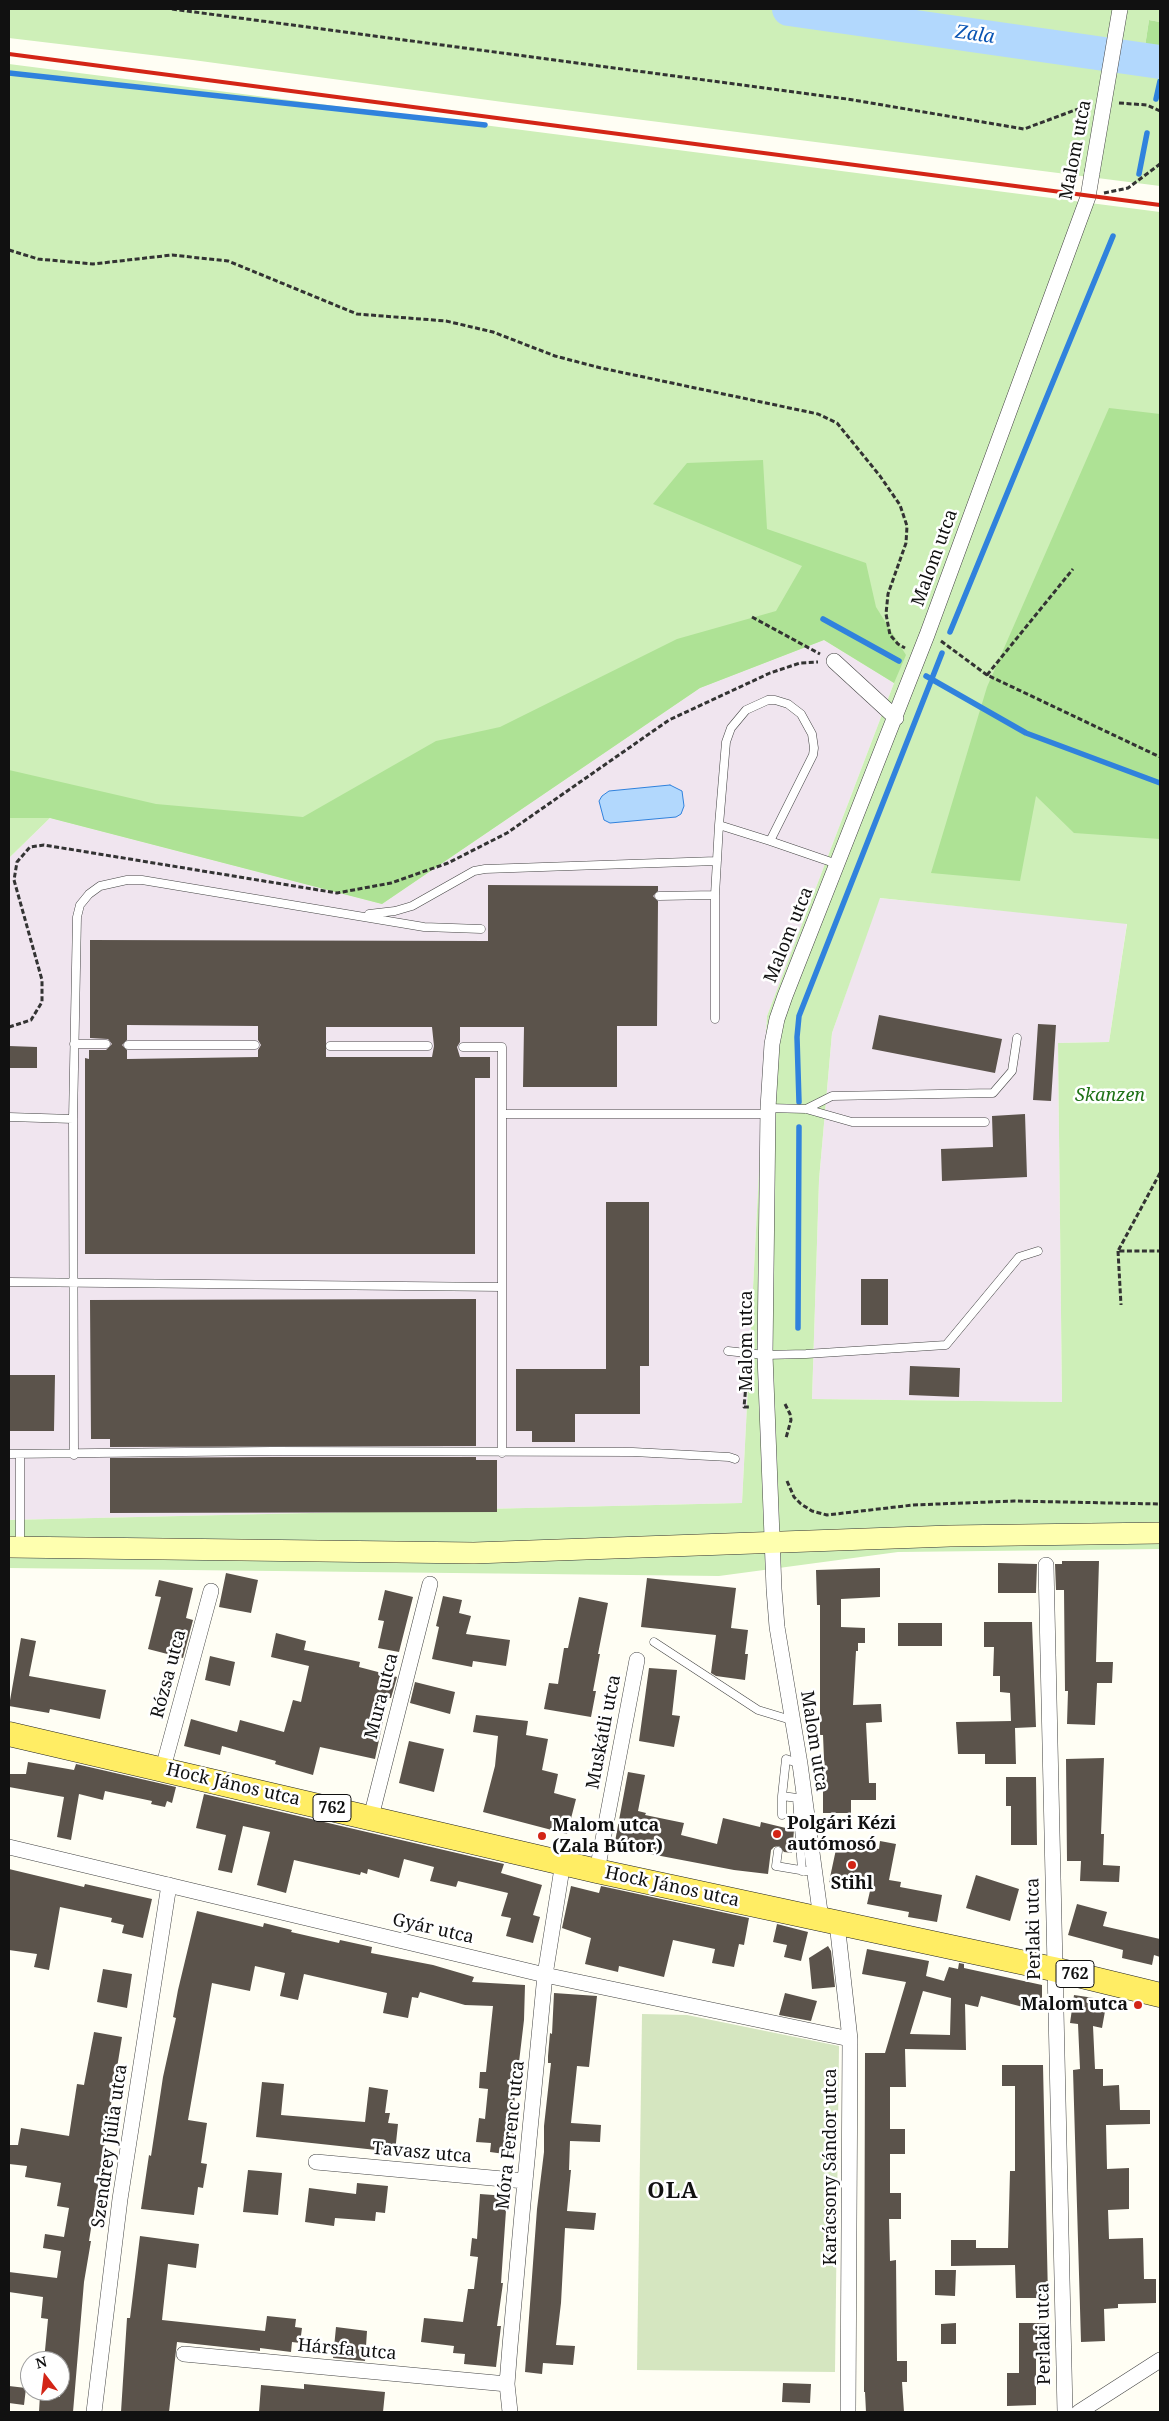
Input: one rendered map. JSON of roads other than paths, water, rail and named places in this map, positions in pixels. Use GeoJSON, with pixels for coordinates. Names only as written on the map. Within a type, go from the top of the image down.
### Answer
{"type":"FeatureCollection","features":[{"type":"Feature","properties":{"kind":"main road","name":"Hock János utca"},"geometry":{"type":"LineString","coordinates":[[9,1734],[163,1768],[597,1871],[1053,1969],[1160,1995]]}},
{"type":"Feature","properties":{"kind":"street","name":"Malom utca"},"geometry":{"type":"LineString","coordinates":[[829,1921],[808,1872],[800,1764],[791,1720],[777,1627],[765,1355],[768,1111],[772,1044],[777,1019],[896,718],[1088,197],[1120,9]]}},
{"type":"Feature","properties":{"kind":"street"},"geometry":{"type":"LineString","coordinates":[[834,661],[896,718]]}},
{"type":"Feature","properties":{"kind":"street"},"geometry":{"type":"LineString","coordinates":[[14,1547],[474,1554],[950,1536],[1160,1533]]}},
{"type":"Feature","properties":{"kind":"street","name":"Perlaki utca"},"geometry":{"type":"LineString","coordinates":[[1046,1565],[1053,1969],[1065,2412]]}},
{"type":"Feature","properties":{"kind":"street","name":"Mura utca"},"geometry":{"type":"LineString","coordinates":[[371,1817],[430,1584]]}},
{"type":"Feature","properties":{"kind":"street","name":"Rózsa utca"},"geometry":{"type":"LineString","coordinates":[[163,1768],[211,1590]]}},
{"type":"Feature","properties":{"kind":"street","name":"Muskátli utca"},"geometry":{"type":"LineString","coordinates":[[597,1871],[637,1660]]}},
{"type":"Feature","properties":{"kind":"street","name":"Gyár utca"},"geometry":{"type":"LineString","coordinates":[[9,1847],[545,1975],[850,2039]]}},
{"type":"Feature","properties":{"kind":"street","name":"Móra Ferenc utca"},"geometry":{"type":"LineString","coordinates":[[510,2412],[508,2384],[525,2181],[545,1975],[563,1862]]}},
{"type":"Feature","properties":{"kind":"street","name":"Szendrey Júlia utca"},"geometry":{"type":"LineString","coordinates":[[94,2412],[120,2199],[168,1885]]}},
{"type":"Feature","properties":{"kind":"street","name":"Karácsony Sándor utca"},"geometry":{"type":"LineString","coordinates":[[829,1921],[850,2039],[848,2412]]}},
{"type":"Feature","properties":{"kind":"street","name":"Tavasz utca"},"geometry":{"type":"LineString","coordinates":[[316,2162],[525,2181]]}},
{"type":"Feature","properties":{"kind":"street","name":"Hársfa utca"},"geometry":{"type":"LineString","coordinates":[[184,2354],[508,2384]]}},
{"type":"Feature","properties":{"kind":"street"},"geometry":{"type":"LineString","coordinates":[[1079,2412],[1160,2360]]}},
{"type":"Feature","properties":{"kind":"lane"},"geometry":{"type":"LineString","coordinates":[[715,1019],[716,861],[726,742],[731,728],[750,706],[768,700],[781,701],[801,714],[812,734],[814,748],[813,755],[770,841]]}},
{"type":"Feature","properties":{"kind":"lane"},"geometry":{"type":"LineString","coordinates":[[719,825],[837,864]]}},
{"type":"Feature","properties":{"kind":"lane"},"geometry":{"type":"LineString","coordinates":[[354,915],[395,912],[412,906],[474,871],[485,869],[716,861]]}},
{"type":"Feature","properties":{"kind":"lane"},"geometry":{"type":"LineString","coordinates":[[74,1455],[73,1119],[77,917],[80,905],[89,894],[100,886],[127,880],[142,880],[424,927],[482,929]]}},
{"type":"Feature","properties":{"kind":"lane"},"geometry":{"type":"LineString","coordinates":[[659,896],[715,895]]}},
{"type":"Feature","properties":{"kind":"lane"},"geometry":{"type":"LineString","coordinates":[[806,1109],[832,1096],[993,1094],[1012,1071],[1017,1038]]}},
{"type":"Feature","properties":{"kind":"lane"},"geometry":{"type":"LineString","coordinates":[[74,1044],[106,1044]]}},
{"type":"Feature","properties":{"kind":"lane"},"geometry":{"type":"LineString","coordinates":[[128,1044],[255,1045]]}},
{"type":"Feature","properties":{"kind":"lane"},"geometry":{"type":"LineString","coordinates":[[330,1046],[428,1046]]}},
{"type":"Feature","properties":{"kind":"lane"},"geometry":{"type":"LineString","coordinates":[[463,1047],[502,1047],[502,1453]]}},
{"type":"Feature","properties":{"kind":"lane"},"geometry":{"type":"LineString","coordinates":[[502,1114],[806,1109],[852,1122],[985,1122]]}},
{"type":"Feature","properties":{"kind":"lane"},"geometry":{"type":"LineString","coordinates":[[9,1117],[73,1119]]}},
{"type":"Feature","properties":{"kind":"lane"},"geometry":{"type":"LineString","coordinates":[[728,1351],[765,1355],[806,1354],[946,1345],[1019,1257],[1038,1251]]}},
{"type":"Feature","properties":{"kind":"lane"},"geometry":{"type":"LineString","coordinates":[[9,1282],[502,1287]]}},
{"type":"Feature","properties":{"kind":"lane"},"geometry":{"type":"LineString","coordinates":[[9,1454],[74,1455],[272,1451],[633,1452],[729,1457],[735,1459]]}},
{"type":"Feature","properties":{"kind":"lane"},"geometry":{"type":"LineString","coordinates":[[14,1547],[20,1454]]}},
{"type":"Feature","properties":{"kind":"lane"},"geometry":{"type":"LineString","coordinates":[[654,1642],[758,1710],[791,1720]]}},
{"type":"Feature","properties":{"kind":"lane"},"geometry":{"type":"LineString","coordinates":[[782,1815],[786,1759],[800,1764]]}},
{"type":"Feature","properties":{"kind":"lane"},"geometry":{"type":"LineString","coordinates":[[778,1851],[776,1866],[808,1872],[798,1798],[782,1796]]}},
{"type":"Feature","properties":{"kind":"water"},"geometry":{"type":"Polygon","coordinates":[[[670,785],[682,791],[684,806],[681,814],[676,817],[610,823],[604,820],[599,801],[609,791],[670,785]]]}},
{"type":"Feature","properties":{"kind":"waterway","name":"Zala"},"geometry":{"type":"LineString","coordinates":[[789,9],[1160,62]]}},
{"type":"Feature","properties":{"kind":"waterway"},"geometry":{"type":"LineString","coordinates":[[9,73],[485,125]]}},
{"type":"Feature","properties":{"kind":"waterway"},"geometry":{"type":"LineString","coordinates":[[1156,99],[1160,81]]}},
{"type":"Feature","properties":{"kind":"waterway"},"geometry":{"type":"LineString","coordinates":[[1139,174],[1147,133]]}},
{"type":"Feature","properties":{"kind":"waterway"},"geometry":{"type":"LineString","coordinates":[[950,632],[1113,236]]}},
{"type":"Feature","properties":{"kind":"waterway"},"geometry":{"type":"LineString","coordinates":[[823,619],[899,661]]}},
{"type":"Feature","properties":{"kind":"waterway"},"geometry":{"type":"LineString","coordinates":[[799,1102],[797,1037],[799,1016],[942,653]]}},
{"type":"Feature","properties":{"kind":"waterway"},"geometry":{"type":"LineString","coordinates":[[926,676],[1026,733],[1160,783]]}},
{"type":"Feature","properties":{"kind":"waterway"},"geometry":{"type":"LineString","coordinates":[[798,1328],[799,1127]]}},
{"type":"Feature","properties":{"kind":"railway"},"geometry":{"type":"LineString","coordinates":[[9,54],[1160,205]]}},
{"type":"Feature","properties":{"kind":"place","name":"Polgári Kézi autómosó"},"geometry":{"type":"Point","coordinates":[777,1834]}},
{"type":"Feature","properties":{"kind":"place","name":"Malom utca (Zala Bútor)"},"geometry":{"type":"Point","coordinates":[542,1836]}},
{"type":"Feature","properties":{"kind":"place","name":"Stihl"},"geometry":{"type":"Point","coordinates":[852,1865]}},
{"type":"Feature","properties":{"kind":"place","name":"Malom utca"},"geometry":{"type":"Point","coordinates":[1138,2005]}},
{"type":"Feature","properties":{"kind":"district","name":"OLA"},"geometry":{"type":"Point","coordinates":[673,2192]}},
{"type":"Feature","properties":{"kind":"park label","name":"Skanzen"},"geometry":{"type":"Point","coordinates":[1110,1096]}}]}
